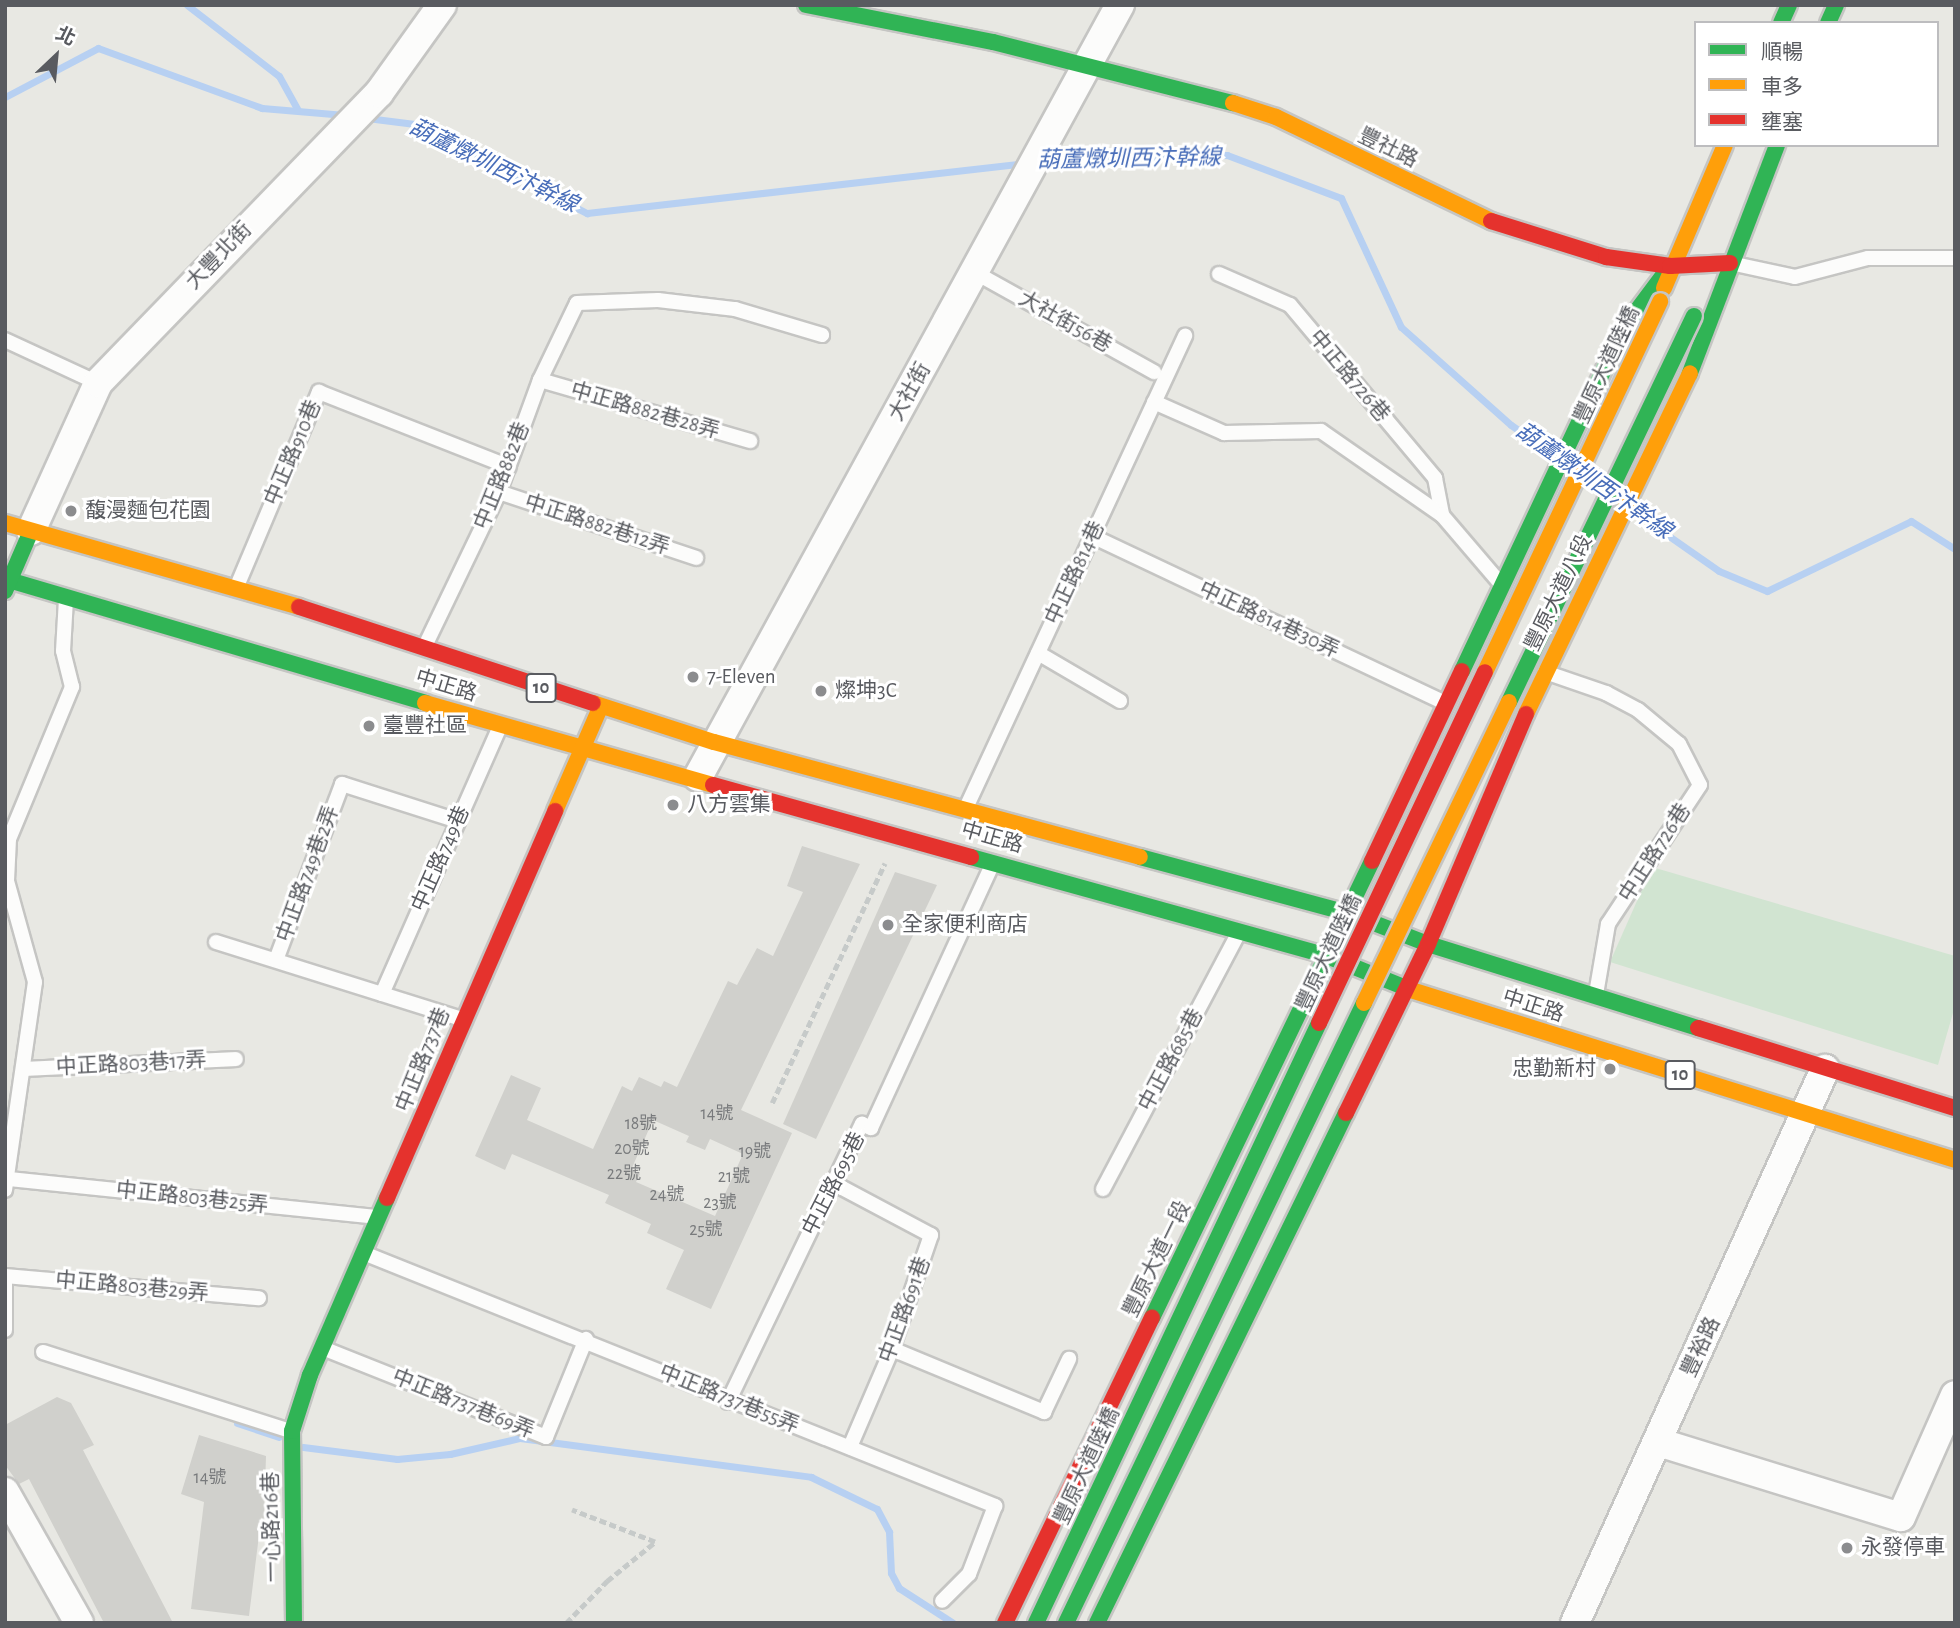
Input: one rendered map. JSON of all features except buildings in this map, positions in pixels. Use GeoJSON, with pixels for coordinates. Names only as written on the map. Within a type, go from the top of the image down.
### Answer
{"type":"FeatureCollection","features":[{"type":"Feature","properties":{"kind":"street","name":"大豐北街"},"geometry":{"type":"LineString","coordinates":[[18,527],[98,383],[337,133],[379,93],[442,5]]}},
{"type":"Feature","properties":{"kind":"street","name":"豐社路"},"geometry":{"type":"LineString","coordinates":[[806,5],[993,42],[1192,90],[1276,117],[1500,225],[1606,257],[1670,266],[1730,263]]}},
{"type":"Feature","properties":{"kind":"street","name":"大社街"},"geometry":{"type":"LineString","coordinates":[[698,777],[714,742],[976,273],[1120,5]]}},
{"type":"Feature","properties":{"kind":"street"},"geometry":{"type":"LineString","coordinates":[[1782,21],[1789,5]]}},
{"type":"Feature","properties":{"kind":"street"},"geometry":{"type":"LineString","coordinates":[[1829,21],[1836,5]]}},
{"type":"Feature","properties":{"kind":"street"},"geometry":{"type":"LineString","coordinates":[[1348,913],[1623,329],[1670,266],[1724,147]]}},
{"type":"Feature","properties":{"kind":"street","name":"豐原大道八段"},"geometry":{"type":"LineString","coordinates":[[1428,944],[1544,672],[1698,357],[1730,263],[1776,147]]}},
{"type":"Feature","properties":{"kind":"street","name":"豐原大道八段"},"geometry":{"type":"LineString","coordinates":[[1066,1623],[1694,316],[1730,263]]}},
{"type":"Feature","properties":{"kind":"street","name":"豐原大道陸橋"},"geometry":{"type":"LineString","coordinates":[[1036,1623],[1660,301],[1670,266]]}},
{"type":"Feature","properties":{"kind":"street"},"geometry":{"type":"LineString","coordinates":[[7,584],[18,527]]}},
{"type":"Feature","properties":{"kind":"street","name":"中正路"},"geometry":{"type":"LineString","coordinates":[[18,527],[236,587],[425,647],[600,708],[714,742],[1348,913],[1428,944],[1955,1108]]}},
{"type":"Feature","properties":{"kind":"street","name":"中正路"},"geometry":{"type":"LineString","coordinates":[[7,584],[67,596],[582,749],[698,777],[1327,956],[1405,988],[1955,1160]]}},
{"type":"Feature","properties":{"kind":"street","name":"中正路737巷"},"geometry":{"type":"LineString","coordinates":[[292,1431],[320,1347],[376,1217],[424,1117],[462,1019],[600,708]]}},
{"type":"Feature","properties":{"kind":"street","name":"豐原大道一段"},"geometry":{"type":"LineString","coordinates":[[1006,1623],[1348,913]]}},
{"type":"Feature","properties":{"kind":"street"},"geometry":{"type":"LineString","coordinates":[[1097,1623],[1428,944]]}},
{"type":"Feature","properties":{"kind":"street","name":"豐裕路"},"geometry":{"type":"LineString","coordinates":[[1575,1623],[1807,1115],[1825,1069]]}},
{"type":"Feature","properties":{"kind":"street"},"geometry":{"type":"LineString","coordinates":[[1658,1442],[1901,1517],[1955,1395]]}},
{"type":"Feature","properties":{"kind":"street","name":"一心路216巷"},"geometry":{"type":"LineString","coordinates":[[292,1431],[295,1623]]}},
{"type":"Feature","properties":{"kind":"street"},"geometry":{"type":"LineString","coordinates":[[5,1493],[79,1623]]}},
{"type":"Feature","properties":{"kind":"lane","name":"豐社路"},"geometry":{"type":"LineString","coordinates":[[1730,263],[1795,277],[1868,258],[1955,258]]}},
{"type":"Feature","properties":{"kind":"lane","name":"大社街56巷"},"geometry":{"type":"LineString","coordinates":[[976,273],[1154,372]]}},
{"type":"Feature","properties":{"kind":"lane","name":"中正路726巷"},"geometry":{"type":"LineString","coordinates":[[1219,274],[1290,304],[1435,478],[1443,515]]}},
{"type":"Feature","properties":{"kind":"lane","name":"中正路882巷"},"geometry":{"type":"LineString","coordinates":[[425,647],[499,492],[540,380],[577,303],[658,300],[735,309],[821,335]]}},
{"type":"Feature","properties":{"kind":"lane","name":"中正路814巷"},"geometry":{"type":"LineString","coordinates":[[965,811],[1185,336]]}},
{"type":"Feature","properties":{"kind":"lane"},"geometry":{"type":"LineString","coordinates":[[7,343],[98,383]]}},
{"type":"Feature","properties":{"kind":"lane","name":"中正路882巷28弄"},"geometry":{"type":"LineString","coordinates":[[540,380],[750,441]]}},
{"type":"Feature","properties":{"kind":"lane","name":"中正路910巷"},"geometry":{"type":"LineString","coordinates":[[236,587],[319,392],[509,467]]}},
{"type":"Feature","properties":{"kind":"lane"},"geometry":{"type":"LineString","coordinates":[[1154,402],[1224,433],[1321,431],[1443,515],[1501,584]]}},
{"type":"Feature","properties":{"kind":"lane","name":"中正路882巷12弄"},"geometry":{"type":"LineString","coordinates":[[499,492],[696,558]]}},
{"type":"Feature","properties":{"kind":"lane","name":"中正路814巷30弄"},"geometry":{"type":"LineString","coordinates":[[1092,536],[1446,703]]}},
{"type":"Feature","properties":{"kind":"lane"},"geometry":{"type":"LineString","coordinates":[[7,1184],[35,982],[7,881],[9,839],[72,687],[63,651],[67,596]]}},
{"type":"Feature","properties":{"kind":"lane"},"geometry":{"type":"LineString","coordinates":[[1472,647],[1544,672]]}},
{"type":"Feature","properties":{"kind":"lane"},"geometry":{"type":"LineString","coordinates":[[1038,653],[1120,701]]}},
{"type":"Feature","properties":{"kind":"lane","name":"中正路726巷"},"geometry":{"type":"LineString","coordinates":[[1544,672],[1606,693],[1638,710],[1679,744],[1700,785],[1608,924],[1595,996]]}},
{"type":"Feature","properties":{"kind":"lane","name":"中正路749巷"},"geometry":{"type":"LineString","coordinates":[[382,994],[501,724]]}},
{"type":"Feature","properties":{"kind":"lane","name":"中正路749巷2弄"},"geometry":{"type":"LineString","coordinates":[[276,960],[342,783],[458,821]]}},
{"type":"Feature","properties":{"kind":"lane","name":"中正路695巷"},"geometry":{"type":"LineString","coordinates":[[728,1402],[862,1125],[871,1128],[994,860]]}},
{"type":"Feature","properties":{"kind":"lane","name":"中正路685巷"},"geometry":{"type":"LineString","coordinates":[[1103,1189],[1240,931]]}},
{"type":"Feature","properties":{"kind":"lane"},"geometry":{"type":"LineString","coordinates":[[216,942],[462,1019]]}},
{"type":"Feature","properties":{"kind":"lane","name":"中正路803巷17弄"},"geometry":{"type":"LineString","coordinates":[[25,1069],[236,1059]]}},
{"type":"Feature","properties":{"kind":"lane","name":"中正路691巷"},"geometry":{"type":"LineString","coordinates":[[833,1183],[931,1235],[892,1349],[850,1447]]}},
{"type":"Feature","properties":{"kind":"lane","name":"中正路803巷25弄"},"geometry":{"type":"LineString","coordinates":[[7,1184],[376,1217]]}},
{"type":"Feature","properties":{"kind":"lane","name":"中正路737巷55弄"},"geometry":{"type":"LineString","coordinates":[[361,1252],[586,1339],[728,1402],[850,1447],[995,1506],[969,1574],[942,1601]]}},
{"type":"Feature","properties":{"kind":"lane"},"geometry":{"type":"LineString","coordinates":[[5,1276],[5,1330]]}},
{"type":"Feature","properties":{"kind":"lane","name":"中正路803巷29弄"},"geometry":{"type":"LineString","coordinates":[[5,1276],[259,1298]]}},
{"type":"Feature","properties":{"kind":"lane","name":"中正路737巷69弄"},"geometry":{"type":"LineString","coordinates":[[320,1347],[547,1437],[586,1339]]}},
{"type":"Feature","properties":{"kind":"lane"},"geometry":{"type":"LineString","coordinates":[[892,1349],[1044,1412],[1069,1360]]}},
{"type":"Feature","properties":{"kind":"lane"},"geometry":{"type":"LineString","coordinates":[[43,1352],[292,1431]]}},
{"type":"Feature","properties":{"kind":"path"},"geometry":{"type":"LineString","coordinates":[[772,1103],[899,834]]}},
{"type":"Feature","properties":{"kind":"path"},"geometry":{"type":"LineString","coordinates":[[566,1623],[655,1542],[572,1510]]}},
{"type":"Feature","properties":{"kind":"green space"},"geometry":{"type":"Polygon","coordinates":[[[1652,867],[1955,956],[1955,1006],[1938,1065],[1610,962],[1652,867]]]}},
{"type":"Feature","properties":{"kind":"waterway"},"geometry":{"type":"LineString","coordinates":[[187,5],[279,76],[297,109]]}},
{"type":"Feature","properties":{"kind":"waterway"},"geometry":{"type":"LineString","coordinates":[[5,97],[98,48],[262,108],[345,115]]}},
{"type":"Feature","properties":{"kind":"waterway","name":"葫蘆燉圳西汴幹線"},"geometry":{"type":"LineString","coordinates":[[367,118],[415,124],[587,213],[1027,163]]}},
{"type":"Feature","properties":{"kind":"waterway","name":"葫蘆燉圳西汴幹線"},"geometry":{"type":"LineString","coordinates":[[1042,162],[1227,155],[1341,198],[1401,327],[1511,425],[1552,453]]}},
{"type":"Feature","properties":{"kind":"waterway","name":"葫蘆燉圳西汴幹線"},"geometry":{"type":"LineString","coordinates":[[1636,513],[1719,571],[1767,591],[1911,521],[1955,549]]}},
{"type":"Feature","properties":{"kind":"waterway"},"geometry":{"type":"LineString","coordinates":[[237,1423],[279,1437]]}},
{"type":"Feature","properties":{"kind":"waterway"},"geometry":{"type":"LineString","coordinates":[[303,1447],[397,1459],[450,1454],[520,1438],[811,1477],[877,1509],[889,1532],[891,1573],[899,1588],[953,1623]]}},
{"type":"Feature","properties":{"kind":"traffic: fast"},"geometry":{"type":"LineString","coordinates":[[806,5],[993,42],[1233,103]]}},
{"type":"Feature","properties":{"kind":"traffic: fast"},"geometry":{"type":"LineString","coordinates":[[1782,21],[1789,5]]}},
{"type":"Feature","properties":{"kind":"traffic: fast"},"geometry":{"type":"LineString","coordinates":[[1829,21],[1836,5]]}},
{"type":"Feature","properties":{"kind":"traffic: fast"},"geometry":{"type":"LineString","coordinates":[[1690,373],[1776,147]]}},
{"type":"Feature","properties":{"kind":"traffic: fast"},"geometry":{"type":"LineString","coordinates":[[1462,671],[1623,329],[1670,266]]}},
{"type":"Feature","properties":{"kind":"traffic: fast"},"geometry":{"type":"LineString","coordinates":[[1509,702],[1694,316]]}},
{"type":"Feature","properties":{"kind":"traffic: fast"},"geometry":{"type":"LineString","coordinates":[[5,591],[31,531]]}},
{"type":"Feature","properties":{"kind":"traffic: fast"},"geometry":{"type":"LineString","coordinates":[[5,579],[425,703]]}},
{"type":"Feature","properties":{"kind":"traffic: fast"},"geometry":{"type":"LineString","coordinates":[[971,857],[1327,956],[1411,990]]}},
{"type":"Feature","properties":{"kind":"traffic: fast"},"geometry":{"type":"LineString","coordinates":[[1140,857],[1348,913],[1428,944],[1698,1028]]}},
{"type":"Feature","properties":{"kind":"traffic: fast"},"geometry":{"type":"LineString","coordinates":[[1152,1318],[1372,861]]}},
{"type":"Feature","properties":{"kind":"traffic: fast"},"geometry":{"type":"LineString","coordinates":[[1066,1623],[1364,1003]]}},
{"type":"Feature","properties":{"kind":"traffic: fast"},"geometry":{"type":"LineString","coordinates":[[1036,1623],[1319,1023]]}},
{"type":"Feature","properties":{"kind":"traffic: fast"},"geometry":{"type":"LineString","coordinates":[[1097,1623],[1346,1113]]}},
{"type":"Feature","properties":{"kind":"traffic: fast"},"geometry":{"type":"LineString","coordinates":[[294,1623],[292,1431],[310,1375],[387,1198]]}},
{"type":"Feature","properties":{"kind":"traffic: slow"},"geometry":{"type":"LineString","coordinates":[[1233,103],[1276,117],[1491,221]]}},
{"type":"Feature","properties":{"kind":"traffic: slow"},"geometry":{"type":"LineString","coordinates":[[1664,288],[1724,147]]}},
{"type":"Feature","properties":{"kind":"traffic: slow"},"geometry":{"type":"LineString","coordinates":[[1485,672],[1660,301]]}},
{"type":"Feature","properties":{"kind":"traffic: slow"},"geometry":{"type":"LineString","coordinates":[[1526,714],[1690,373]]}},
{"type":"Feature","properties":{"kind":"traffic: slow"},"geometry":{"type":"LineString","coordinates":[[5,523],[299,607]]}},
{"type":"Feature","properties":{"kind":"traffic: slow"},"geometry":{"type":"LineString","coordinates":[[1364,1003],[1509,702]]}},
{"type":"Feature","properties":{"kind":"traffic: slow"},"geometry":{"type":"LineString","coordinates":[[425,703],[713,785]]}},
{"type":"Feature","properties":{"kind":"traffic: slow"},"geometry":{"type":"LineString","coordinates":[[593,703],[714,742],[1140,857]]}},
{"type":"Feature","properties":{"kind":"traffic: slow"},"geometry":{"type":"LineString","coordinates":[[555,811],[600,708]]}},
{"type":"Feature","properties":{"kind":"traffic: slow"},"geometry":{"type":"LineString","coordinates":[[1411,990],[1955,1160]]}},
{"type":"Feature","properties":{"kind":"traffic: jam"},"geometry":{"type":"LineString","coordinates":[[1491,221],[1606,257],[1670,266],[1730,263]]}},
{"type":"Feature","properties":{"kind":"traffic: jam"},"geometry":{"type":"LineString","coordinates":[[299,607],[593,703]]}},
{"type":"Feature","properties":{"kind":"traffic: jam"},"geometry":{"type":"LineString","coordinates":[[1372,861],[1462,671]]}},
{"type":"Feature","properties":{"kind":"traffic: jam"},"geometry":{"type":"LineString","coordinates":[[1319,1023],[1485,672]]}},
{"type":"Feature","properties":{"kind":"traffic: jam"},"geometry":{"type":"LineString","coordinates":[[1346,1113],[1428,944],[1526,714]]}},
{"type":"Feature","properties":{"kind":"traffic: jam"},"geometry":{"type":"LineString","coordinates":[[713,785],[971,857]]}},
{"type":"Feature","properties":{"kind":"traffic: jam"},"geometry":{"type":"LineString","coordinates":[[387,1198],[555,811]]}},
{"type":"Feature","properties":{"kind":"traffic: jam"},"geometry":{"type":"LineString","coordinates":[[1698,1028],[1955,1108]]}},
{"type":"Feature","properties":{"kind":"traffic: jam"},"geometry":{"type":"LineString","coordinates":[[1005,1623],[1152,1318]]}},
{"type":"Feature","properties":{"kind":"place","name":"馥漫麵包花園"},"geometry":{"type":"Point","coordinates":[71,511]}},
{"type":"Feature","properties":{"kind":"place","name":"7-Eleven"},"geometry":{"type":"Point","coordinates":[693,677]}},
{"type":"Feature","properties":{"kind":"place","name":"燦坤3C"},"geometry":{"type":"Point","coordinates":[821,691]}},
{"type":"Feature","properties":{"kind":"place","name":"臺豐社區"},"geometry":{"type":"Point","coordinates":[369,726]}},
{"type":"Feature","properties":{"kind":"place","name":"八方雲集"},"geometry":{"type":"Point","coordinates":[673,805]}},
{"type":"Feature","properties":{"kind":"place","name":"全家便利商店"},"geometry":{"type":"Point","coordinates":[888,925]}},
{"type":"Feature","properties":{"kind":"place","name":"忠勤新村"},"geometry":{"type":"Point","coordinates":[1610,1069]}},
{"type":"Feature","properties":{"kind":"place","name":"永發停車"},"geometry":{"type":"Point","coordinates":[1847,1548]}}]}
